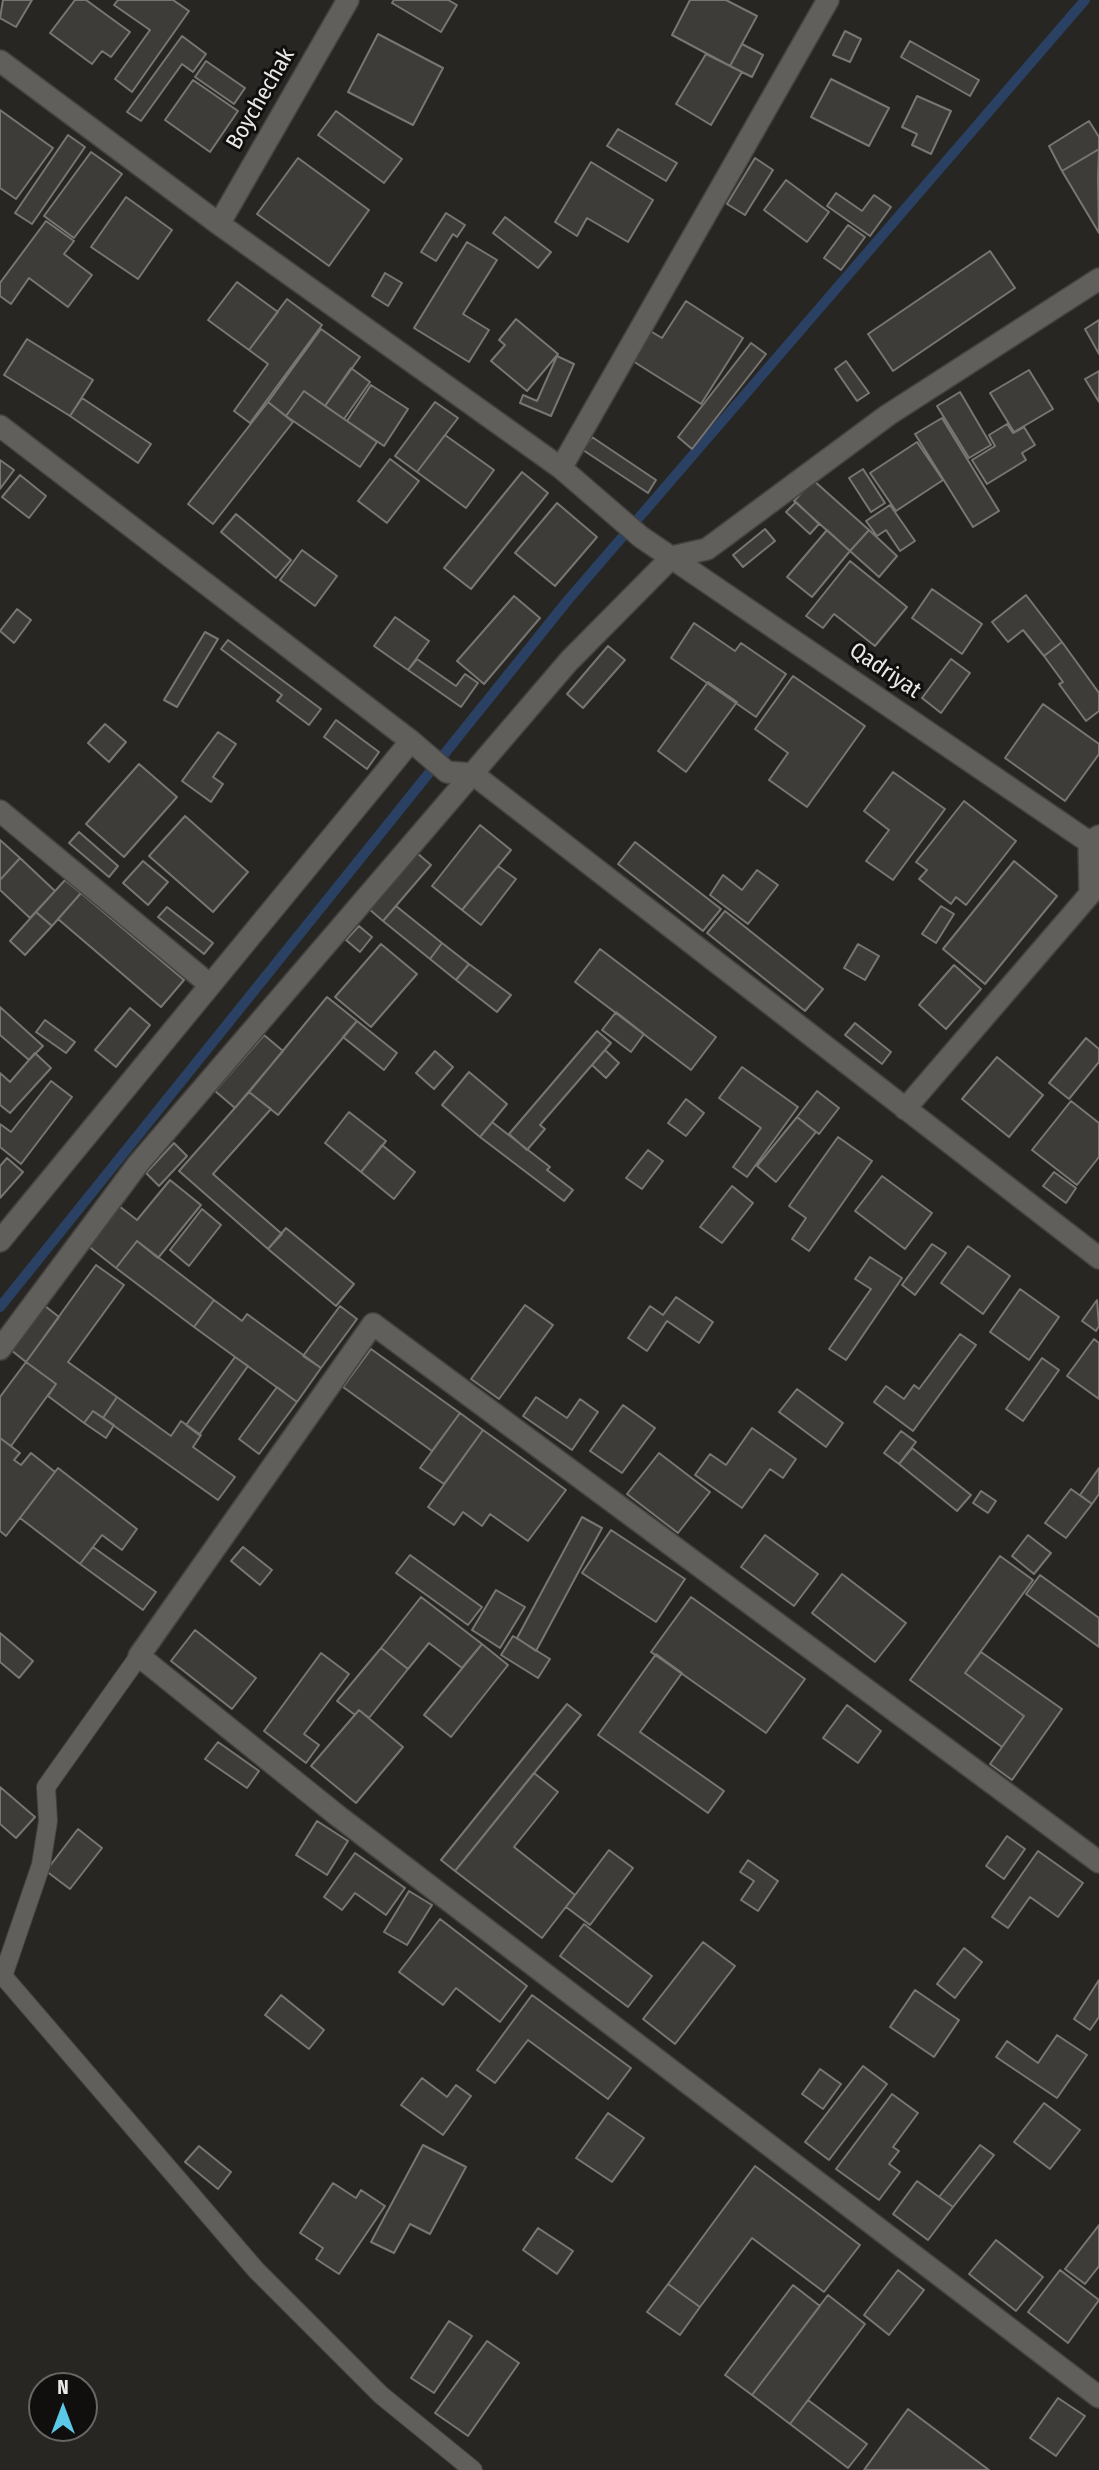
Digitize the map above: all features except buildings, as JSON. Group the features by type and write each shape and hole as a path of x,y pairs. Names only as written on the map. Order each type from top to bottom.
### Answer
{"street":[{"name":"Boychechak","path":"219,225 348,0"},
{"path":"561,468 828,0"},
{"name":"Qadriyat","path":"0,61 219,225 561,468 641,537 1094,839"},
{"path":"0,1349 138,1164 569,661 672,557 707,549 888,415 1099,279"},
{"path":"0,426 411,741 447,772 473,774 1099,1258"},
{"path":"2,1236 411,741"},
{"path":"0,811 209,984"},
{"path":"905,1109 1090,894 1094,839"},
{"path":"1099,1862 373,1324 139,1656 349,1824 1099,2397"}],"lane":[{"path":"139,1656 46,1787 48,1821 41,1865 3,1976 256,2270 381,2395 473,2470"}],"waterway":[{"path":"0,1307 568,600 1085,0"}]}
